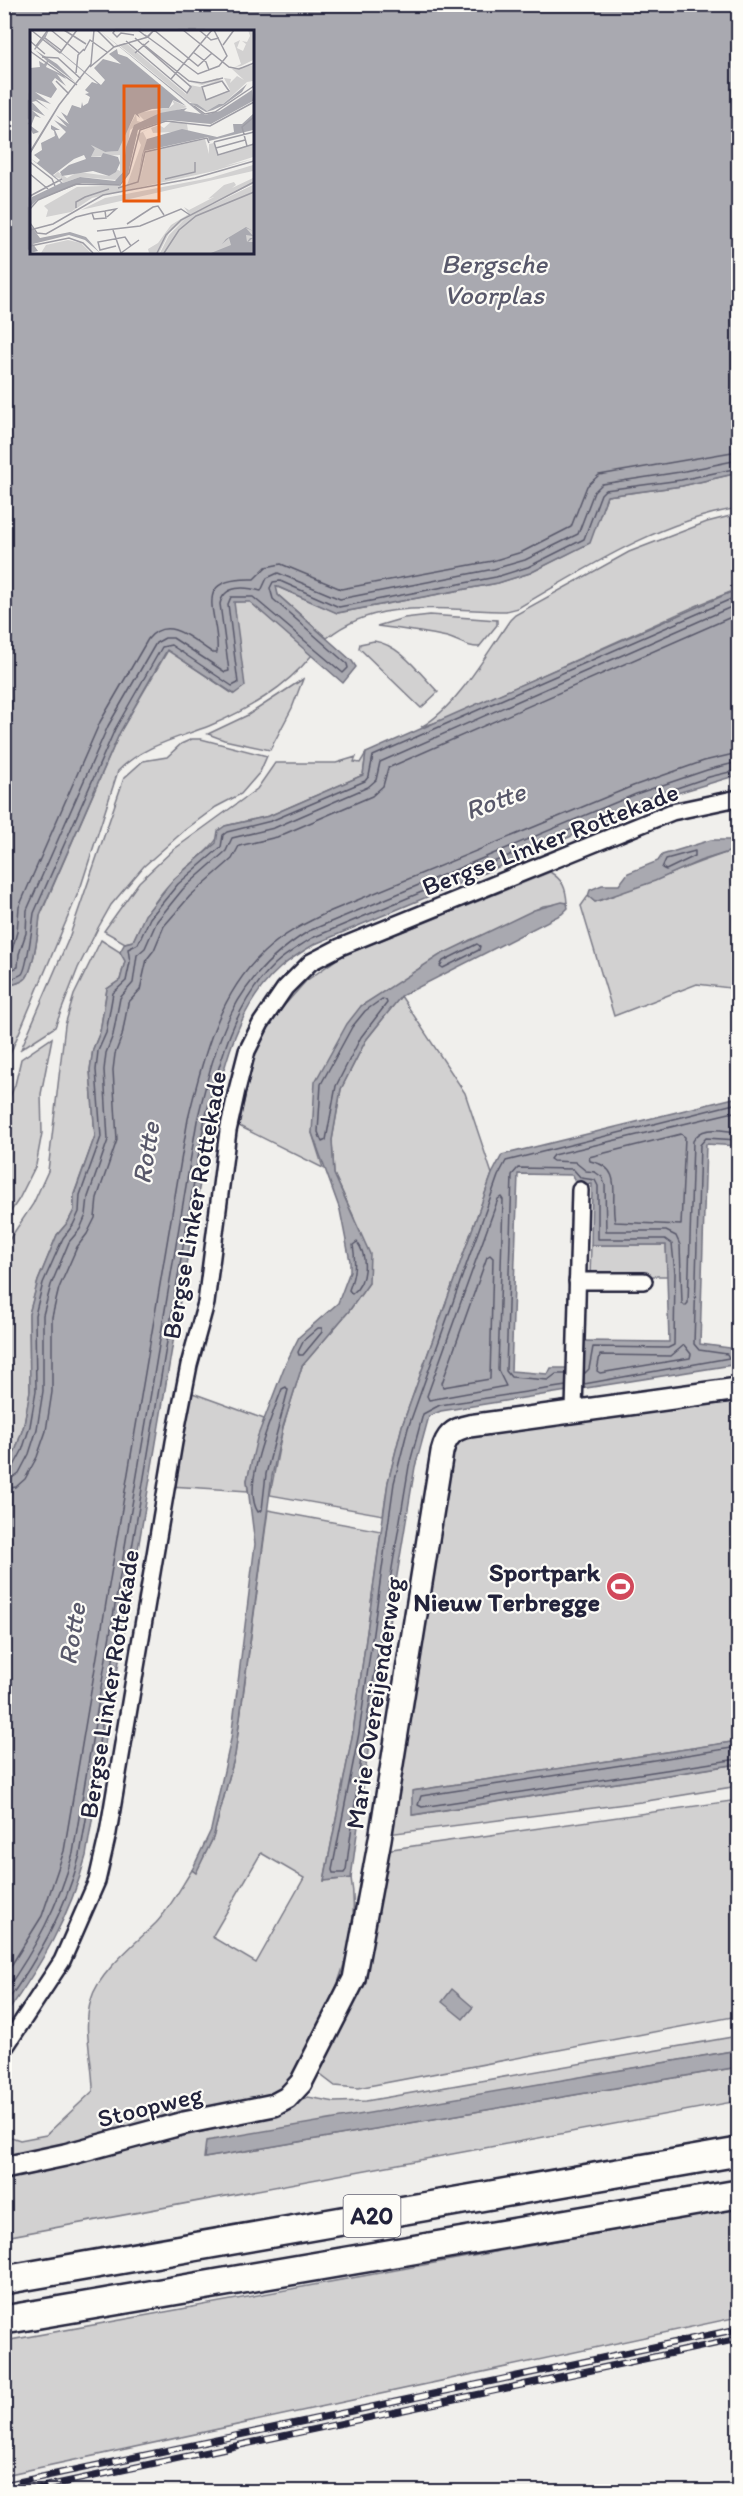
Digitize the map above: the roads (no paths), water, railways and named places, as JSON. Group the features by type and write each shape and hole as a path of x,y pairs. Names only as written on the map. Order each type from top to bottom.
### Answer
{"highway":[{"name":"A20","path":"4,2280 738,2152"},
{"name":"A20","path":"4,2320 738,2194"}],"street":[{"name":"Bergse Linker Rottekade","path":"4,2049 62,1961 97,1881 108,1833 174,1442 189,1365 206,1303 228,1131 247,1051 261,1023 285,988 311,962 340,947 672,812 738,798"},
{"path":"574,1403 579,1190"},
{"path":"577,1281 644,1281"},
{"name":"Marie Overeijenderweg","path":"301,2083 354,1979 375,1871 445,1441 457,1428 574,1403 738,1389"},
{"name":"Stoopweg","path":"4,2168 65,2155 184,2123 274,2105 287,2098 301,2083"}],"water":[{"name":"Bergsche Voorplas","path":"5,4 738,5 738,473 682,486 607,496 590,543 530,573 498,583 337,613 276,586 278,595 352,661 356,667 343,683 250,602 234,602 245,686 234,694 167,650 120,732 40,915 28,975 21,982 8,986 5,993"},
{"name":"Rotte","path":"738,589 738,775 674,794 641,807 315,944 288,961 265,983 242,1019 220,1082 210,1124 86,1856 71,1900 53,1940 5,2016 6,1469 24,1425 30,1391 29,1314 38,1281 57,1235 74,1210 74,1195 95,1136 90,1070 93,1049 100,1032 107,989 120,980 125,961 120,952 125,943 133,941 145,915 173,880 216,843 218,831 225,826 269,816 363,775 366,753"},
{"path":"711,840 738,840 738,849 700,861 655,881 595,902 588,896 590,890 602,885 619,885 628,873 658,861 662,855"},
{"path":"562,902 567,903 568,908 562,914 401,996 366,1040 341,1089 332,1140 334,1174 370,1254 369,1283 349,1311 302,1366 283,1427 272,1476 235,1755 213,1838 196,1873 192,1870 211,1830 231,1739 255,1544 247,1480 257,1438 285,1365 299,1337 338,1303 350,1271 340,1210 312,1133 315,1082 347,1024 361,1006 440,955 534,910"},
{"path":"738,1097 738,1146 706,1144 700,1344 737,1349 738,1341 738,1364 441,1411 429,1416 415,1467 369,1744 351,1878 324,1881 353,1732 388,1482 402,1426 492,1174 502,1155","holes":["518,1174 572,1175 576,1185 592,1184 591,1245 666,1245 669,1342 585,1341 583,1368 551,1368 548,1374 511,1371"]},
{"path":"738,1741 738,1764 412,1815 412,1791"},
{"path":"452,1989 473,2007 463,2019 442,2002"},
{"path":"738,2050 738,2067 204,2158 206,2141"}],"railway":[{"path":"4,2485 738,2329"},
{"path":"19,2492 738,2339"}],"place":[{"name":"Sportpark Nieuw Terbregge","path":"621,1587"}]}
